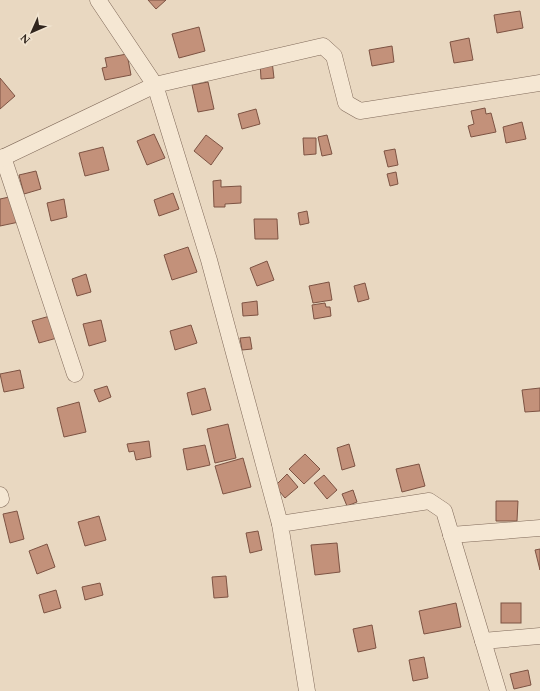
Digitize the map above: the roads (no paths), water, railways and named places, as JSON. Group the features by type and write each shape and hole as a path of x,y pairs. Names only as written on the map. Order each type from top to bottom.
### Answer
{"street":[{"path":"98,0 154,85 209,260 280,524 307,691"},
{"path":"75,374 2,158 154,85 323,46 334,56 346,103 360,111 540,83"},
{"path":"280,524 429,501 444,511 498,691"},
{"path":"451,535 540,528"},
{"path":"482,641 540,636"}]}
